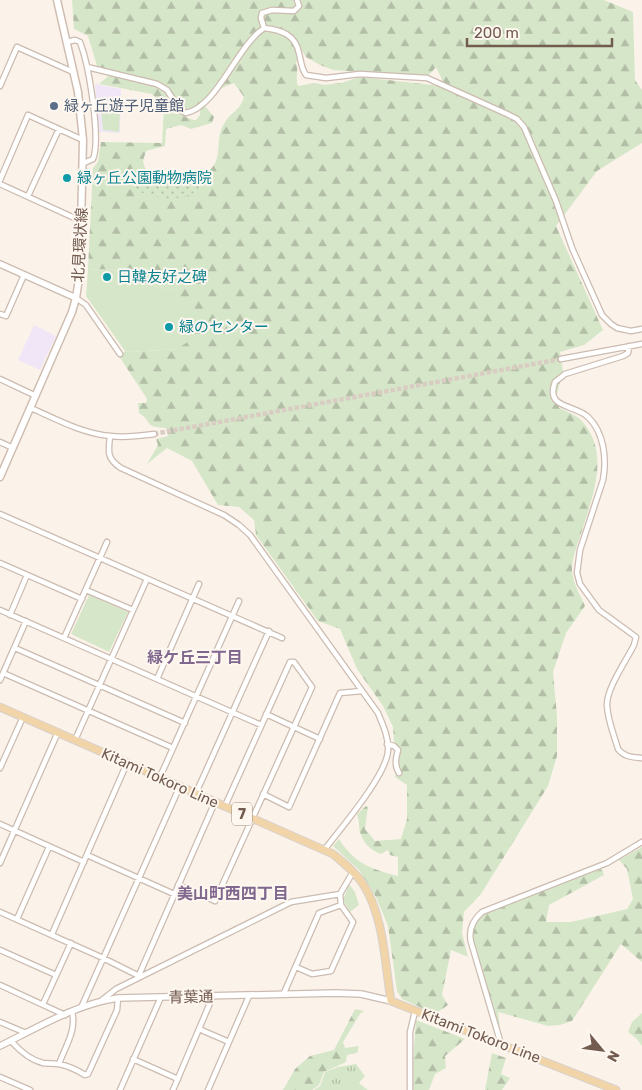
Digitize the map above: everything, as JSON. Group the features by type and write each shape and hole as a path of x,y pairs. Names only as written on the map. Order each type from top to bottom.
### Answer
{"main road":[{"name":"北見環状線","path":"0,477 72,312 80,272 84,164 83,140 78,92 57,0"},
{"name":"Kitami Tokoro Line","path":"0,707 325,849 342,861 369,894 377,915 391,1001 616,1090"}],"street":[{"path":"264,28 261,18 262,13 272,10 294,11 298,6 297,0"},
{"path":"87,67 157,84 167,90 180,110 186,114 196,109 213,94 251,39 264,28 286,32 292,38 296,44 301,65 306,75 326,78 360,74 427,78 517,119 524,127 540,162 572,248 602,315 618,328 631,331 642,329"},
{"path":"67,42 75,40 80,42 87,67 92,102 96,148 93,159 84,164"},
{"path":"0,86 17,47 73,72"},
{"path":"81,221 0,182 28,115 83,140"},
{"path":"28,196 58,129"},
{"path":"0,160 7,164"},
{"path":"0,264 76,298 86,305 120,354"},
{"path":"0,314 6,316 24,275"},
{"path":"562,359 642,344"},
{"path":"629,346 628,353 623,356 565,374 555,382 553,394 556,401 566,407 581,411 589,418 600,436 605,463 604,475 580,550 577,573 580,584 599,610 636,637 634,645 609,694 607,706 618,749 622,754 642,758"},
{"path":"0,379 36,396"},
{"path":"30,408 76,428 110,436 128,437 154,434"},
{"path":"110,436 110,457 114,463 224,515 250,535 378,713 386,731 388,751 384,765 376,781 325,849"},
{"path":"0,442 12,448"},
{"path":"0,514 282,638"},
{"path":"64,638 107,542"},
{"path":"0,563 82,599"},
{"path":"10,615 27,575"},
{"path":"75,740 147,579"},
{"path":"157,679 198,584"},
{"path":"86,590 132,610"},
{"path":"160,777 239,601"},
{"path":"0,610 261,725"},
{"path":"0,680 26,621"},
{"path":"196,793 269,631"},
{"path":"14,648 184,723"},
{"path":"178,885 215,901 312,686 294,662 290,662 225,806"},
{"path":"4,673 173,748"},
{"path":"263,794 289,807 340,694 362,692"},
{"path":"266,714 320,739"},
{"path":"0,768 23,717"},
{"path":"0,863 58,732"},
{"path":"387,744 394,746 398,750 396,768 399,773"},
{"path":"52,934 128,763"},
{"path":"81,1008 180,786"},
{"path":"140,976 215,802"},
{"path":"0,824 84,862"},
{"path":"501,1044 470,937 473,921 482,912 607,863 642,842"},
{"path":"17,919 49,847"},
{"path":"87,855 174,894"},
{"path":"296,967 312,974 332,971 353,922 341,904 340,894 352,872"},
{"path":"102,1001 116,989 140,976 291,902 340,894"},
{"path":"284,994 319,912 341,904"},
{"path":"0,912 52,934 140,976"},
{"path":"43,1004 71,943"},
{"path":"0,950 56,975"},
{"path":"0,985 65,1015"},
{"name":"青葉通","path":"0,1046 81,1008 118,998 249,996 336,992 361,994 391,1001"},
{"path":"173,1090 213,996"},
{"path":"208,1090 249,996"},
{"path":"120,1090 161,997"},
{"path":"11,1041 29,1057 43,1062 70,1067 85,1075 88,1074 117,1010 118,998"},
{"path":"410,1090 410,1032 415,1011"},
{"path":"58,1064 73,1029 72,1012"},
{"path":"0,1022 26,1033"},
{"path":"199,1029 229,1042"},
{"path":"133,1059 178,1079"},
{"path":"0,1077 30,1090"}],"shaded area":[{"path":"95,84 121,89 120,133 99,132"},
{"path":"34,325 56,336 40,370 18,360"}],"green space":[{"path":"72,0 604,0 633,12 635,80 642,90 642,143 597,171 556,226 603,330 584,345 560,352 563,371 557,394 559,408 582,421 591,434 596,448 597,463 593,493 572,566 574,580 585,606 566,633 553,672 557,716 557,756 548,786 481,894 464,912 462,933 468,957 451,950 442,995 448,1005 435,1014 402,999 397,991 388,926 376,897 359,870 333,846 339,839 351,854 364,864 398,876 398,857 390,855 388,850 381,854 378,853 366,844 360,832 357,814 366,806 368,807 365,829 375,841 401,839 407,819 407,785 395,777 401,750 394,742 393,727 383,706 357,669 340,629 318,621 256,535 254,520 239,507 218,505 192,461 167,448 147,464 158,445 156,439 168,436 166,428 154,427 139,413 138,403 146,403 147,399 119,356 125,351 177,349 174,290 143,284 113,270 88,269 93,168 98,162 101,142 162,143 164,107 152,94 99,84 112,73 97,66 88,36 74,29","holes":["301,49 306,57 333,70 429,75 436,67 444,88 433,85 360,77 341,83 324,85 315,83 298,86 296,63","234,83 244,97 238,109 228,118 221,129 215,164 203,176 200,186 168,198 143,193 132,181 163,178 145,168 143,161 146,151 165,146 166,129 181,125 191,129 212,123 214,117 205,106 212,92","176,99 186,109 200,109 200,115 196,120 185,117 179,112 173,102"]},
{"path":"101,111 120,113 119,132 103,130"},
{"path":"193,172 203,176 199,188 193,193 178,198 150,196 129,184 132,181 172,178"},
{"path":"88,269 113,270 143,284 174,290 192,308 189,341 177,349 125,351 86,296"},
{"path":"89,595 128,612 109,652 71,634"},
{"path":"642,847 642,962 621,944 572,1021 548,1026 498,1012 500,1029 497,1025 471,935 474,922 482,914 536,892 602,869 604,875 549,905 546,922 571,922 627,909 633,899 627,869 619,860"},
{"path":"349,884 355,892 359,905 350,912 343,900"},
{"path":"355,1009 364,1011 360,1014 343,1042 345,1048 359,1046 357,1053 347,1055 346,1062 324,1072 319,1085 312,1090 283,1090 295,1069 310,1056 334,1050"},
{"path":"642,1013 642,1046 628,1032 632,1022"},
{"path":"416,1020 465,1039 445,1056 446,1068 435,1074 429,1090 411,1090"},
{"path":"492,1053 506,1058 501,1074 510,1078 502,1090 485,1090"},
{"path":"356,1064 365,1076 359,1083 368,1090 314,1090 320,1086 325,1072 338,1067"}],"tunnel":[{"path":"154,434 561,359"}],"place":[{"name":"緑ヶ丘遊子児童館","path":"54,106"},
{"name":"緑ヶ丘公園動物病院","path":"67,178"},
{"name":"日韓友好之碑","path":"107,277"},
{"name":"緑のセンター","path":"169,327"}],"district":[{"name":"緑ケ丘三丁目","path":"195,657"},
{"name":"美山町西四丁目","path":"233,893"}]}
